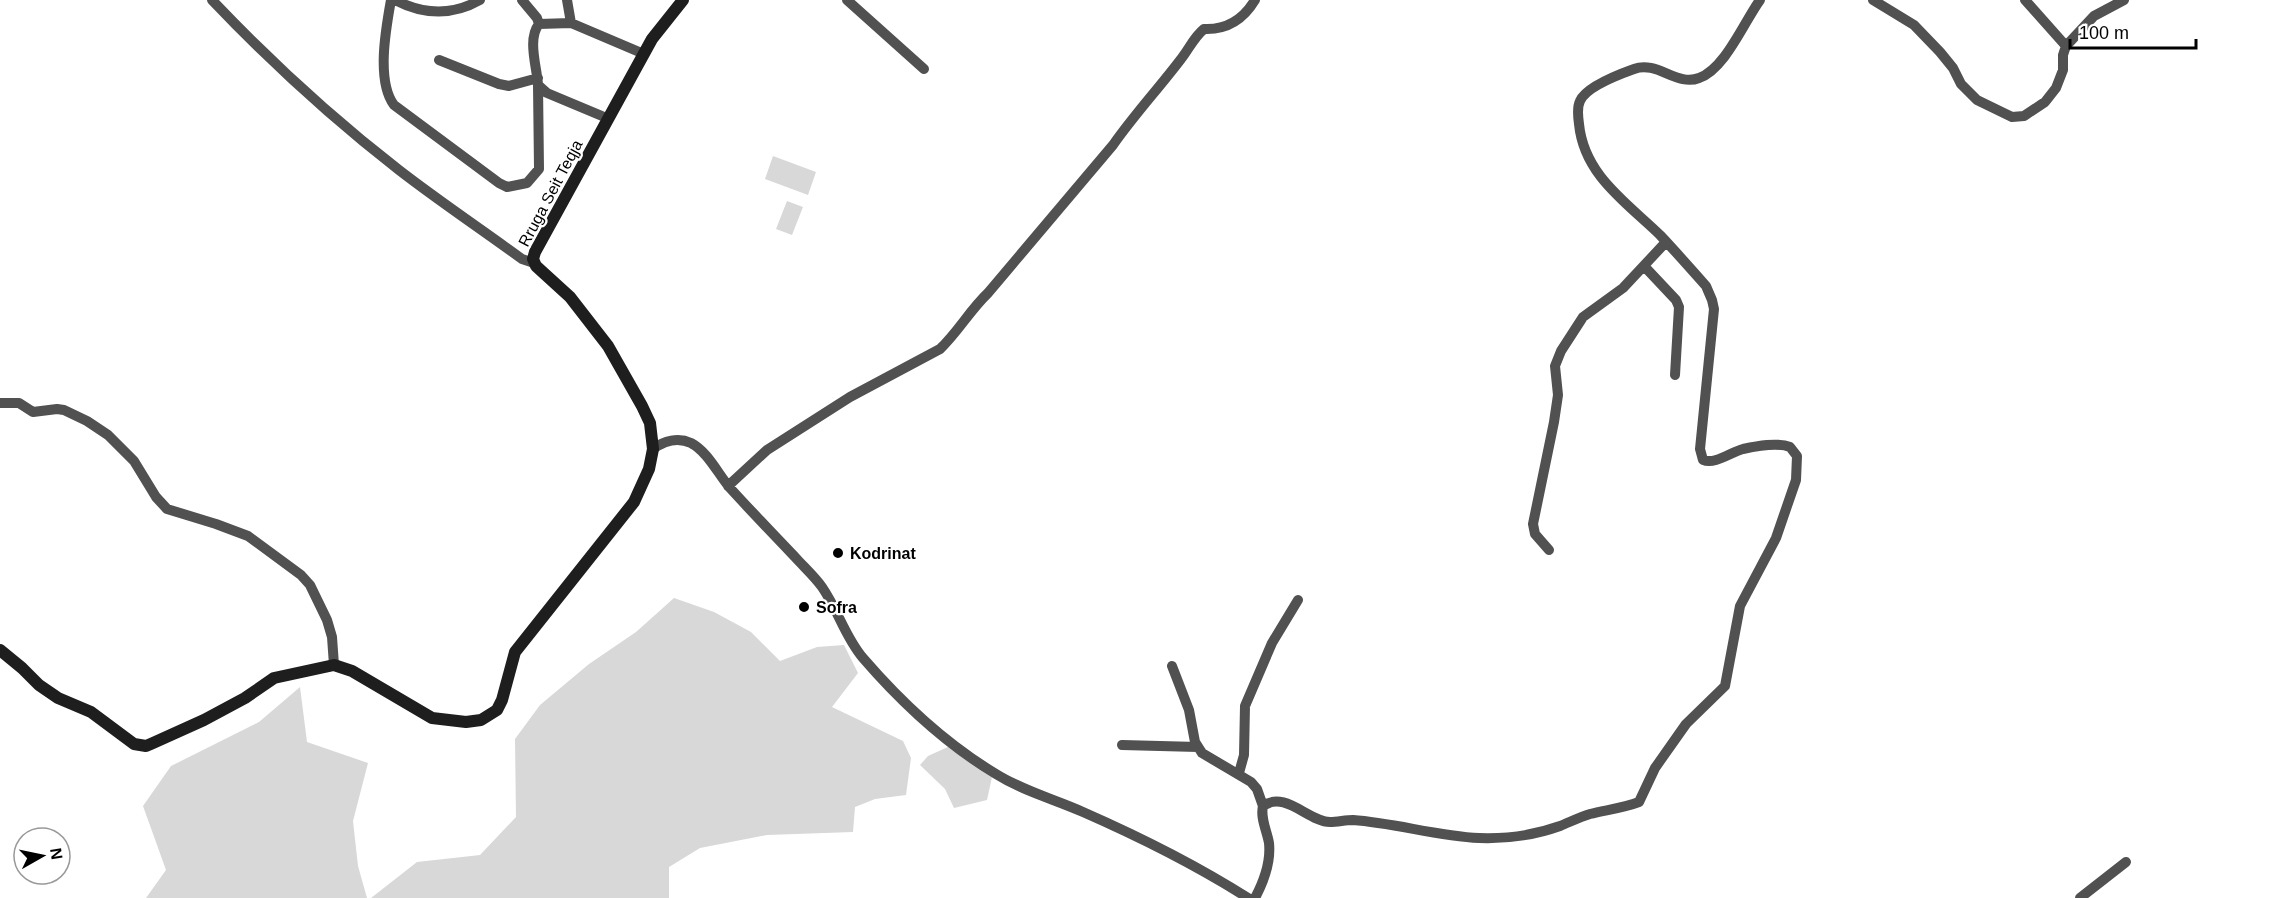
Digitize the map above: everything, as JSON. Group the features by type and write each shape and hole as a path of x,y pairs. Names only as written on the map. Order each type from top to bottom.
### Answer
{"main road":[{"name":"Rruga Seit Teqja","path":"653,449 650,423 633,387 608,346 570,297 534,263 535,252 644,54 659,28 683,0"},
{"path":"0,650 48,692 91,711 134,744 140,746 153,743 204,720 245,698 274,678 334,665 351,671 432,718 466,722 481,720 490,716 502,700 515,652 633,502 649,469 653,449"}],"street":[{"path":"212,0 332,116 399,170 522,259 534,263"},
{"path":"480,0 462,9 444,13 393,0 383,47 388,98 394,105 507,187 527,183 539,169 538,82 533,42 535,29 539,24 571,23 644,54"},
{"path":"522,0 537,18 539,24"},
{"path":"567,0 571,23"},
{"path":"847,0 924,69"},
{"path":"728,486 767,450 850,397 940,349 952,337 972,308 988,293 1113,145 1131,119 1189,49 1197,34 1204,29 1228,26 1241,18 1256,0"},
{"path":"1263,806 1268,802 1276,802 1301,809 1321,821 1350,820 1478,838 1518,836 1540,832 1561,826 1579,817 1639,802 1654,768 1686,724 1725,686 1740,606 1776,538 1796,480 1797,456 1790,447 1777,445 1743,449 1711,461 1703,460 1700,449 1714,309 1712,300 1706,286 1666,242 1627,207 1596,173 1586,153 1580,131 1580,102 1586,93 1597,86 1636,68 1646,66 1687,81 1699,79 1722,60 1760,0"},
{"path":"1873,0 1914,25 1940,52 1953,68 1961,84 1977,100 2012,117 2024,116 2034,111 2056,88 2063,70 2063,55 2066,46 2094,16 2124,0"},
{"path":"2025,0 2066,46"},
{"path":"439,60 499,84 509,86 538,82"},
{"path":"538,82 547,93 602,116"},
{"path":"1550,550 1535,534 1533,524 1558,395 1555,366 1577,323 1623,288 1666,242"},
{"path":"1644,266 1676,300 1679,307 1674,375"},
{"path":"0,403 19,403 33,412 64,410 87,421 108,435 134,461 156,498 167,509 248,536 286,563 310,585 322,609 332,637 334,665"},
{"path":"653,449 672,440 689,442 704,454 728,486 820,585 833,603 849,639 863,657 945,738 998,775 1164,850 1248,898"},
{"path":"1239,773 1244,755 1245,706 1272,643 1298,600"},
{"path":"1172,666 1189,710 1195,742 1202,753 1239,773 1257,789 1263,806 1269,856 1262,885 1255,898"},
{"path":"1122,745 1198,747"},
{"path":"2080,898 2126,862"}],"shaded area":[{"path":"773,156 816,172 808,195 765,179"},
{"path":"787,201 803,207 792,235 776,229"},
{"path":"674,598 714,612 751,632 780,661 817,647 844,645 858,673 832,707 903,741 911,758 906,795 875,799 855,807 853,832 767,835 700,848 669,867 669,898 371,898 417,862 480,855 516,817 515,739 540,705 589,664 636,632"},
{"path":"300,687 307,742 368,763 353,821 358,866 367,898 146,898 166,870 143,806 171,766 259,722"},
{"path":"950,746 992,777 987,800 954,808 945,789 920,765 928,756"}],"place":[{"name":"Kodrinat","path":"838,553"},
{"name":"Sofra","path":"804,607"}]}
